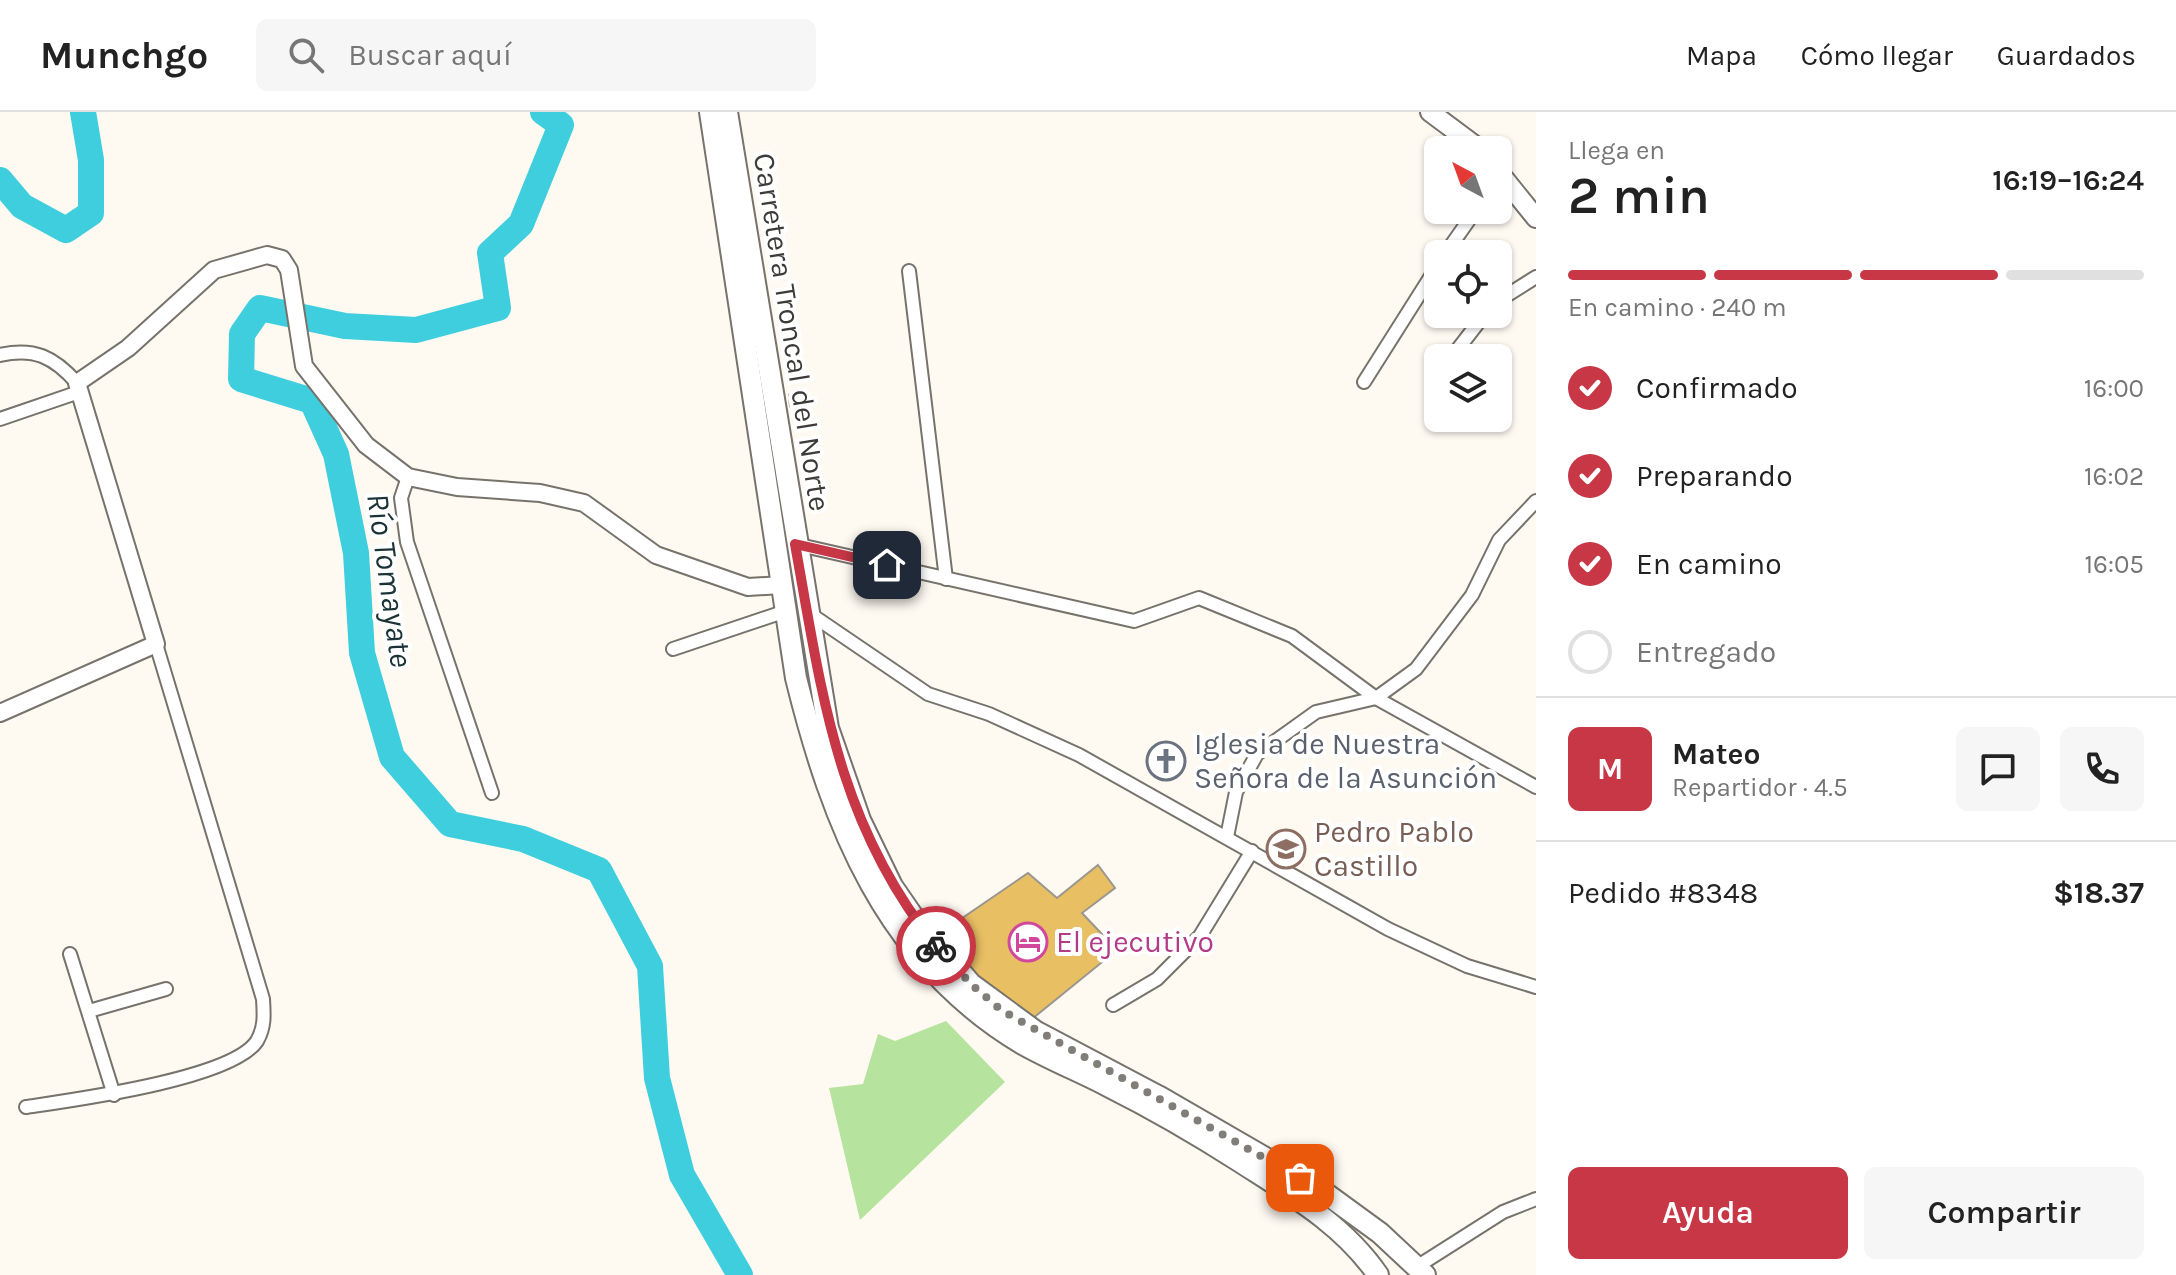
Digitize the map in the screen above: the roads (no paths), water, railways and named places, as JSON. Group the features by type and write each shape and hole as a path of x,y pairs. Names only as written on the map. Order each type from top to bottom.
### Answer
{"main road":[{"name":"Carretera Troncal del Norte","path":"710,112 782,585 796,611 828,728 860,820 892,886 955,968 1001,1010 1321,1190 1380,1233 1421,1271"},
{"name":"Carretera Troncal del Norte","path":"727,112 795,544 796,678 817,764 832,806 869,883 928,967 968,1005 1019,1042 1127,1096 1224,1152 1311,1209 1356,1245 1378,1275"},
{"path":"1430,112 1462,136"},
{"path":"1512,193 1536,218"}],"street":[{"path":"0,419 78,388 128,348 214,270 245,259 276,255 286,264 291,278 304,366 329,402 366,445 408,477 457,487 540,493 584,503 656,555 748,587 782,585"},
{"path":"909,271 946,579"},
{"path":"1512,292 1536,277"},
{"path":"1364,382 1424,287"},
{"path":"1462,344 1474,328"},
{"path":"0,355 23,350 43,354 78,388 263,999 265,1022 256,1043 235,1061 114,1095 26,1107"},
{"path":"408,477 401,508 407,542 492,793"},
{"path":"1227,837 1236,792 1257,754 1316,712 1376,698 1416,669 1450,629 1472,595 1499,540 1536,501"},
{"path":"795,544 1134,621 1199,598 1292,636 1376,698 1536,787"},
{"path":"673,649 796,611 928,694 989,714 1079,755 1388,929 1467,966 1536,987"},
{"path":"0,713 156,644"},
{"path":"1113,1005 1157,979 1200,936 1252,851"},
{"path":"70,954 114,1095"},
{"path":"89,1011 166,989"},
{"path":"1421,1271 1503,1212 1536,1199"}],"waterway":[{"name":"Río Tomayate","path":"0,180 22,206 66,230 91,213 91,160 83,112"},
{"name":"Río Tomayate","path":"543,112 561,125 521,224 490,253 498,308 416,330 345,326 260,308 242,334 241,379 312,401 336,454 356,553 362,653 392,757 450,824 523,839 599,870 650,966 657,1078 682,1175 740,1275"}],"place":[{"name":"Iglesia de Nuestra Señora de la Asunción","path":"1166,761"},
{"name":"Pedro Pablo Castillo","path":"1286,849"},
{"name":"El ejecutivo","path":"1028,942"}]}
